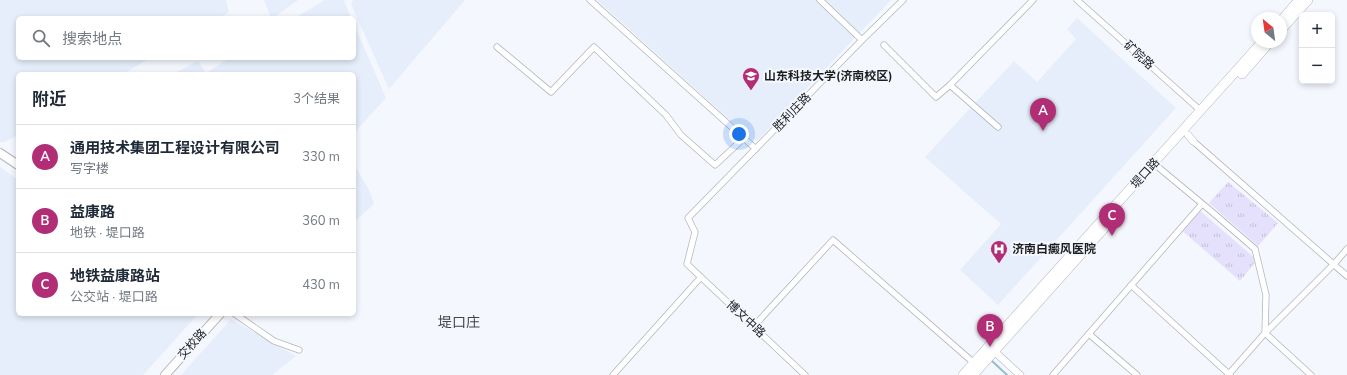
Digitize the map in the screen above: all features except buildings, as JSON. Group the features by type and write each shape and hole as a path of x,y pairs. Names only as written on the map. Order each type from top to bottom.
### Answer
{"main road":[{"path":"1287,13 1299,0"},
{"path":"1287,23 1308,0"},
{"name":"堤口路","path":"963,375 1257,48"},
{"name":"堤口路","path":"973,375 1158,167 1190,138 1265,48"},
{"path":"0,153 16,164"},
{"name":"交校路","path":"165,375 218,316"}],"street":[{"path":"590,0 756,149"},
{"path":"820,0 862,40"},
{"name":"胜利庄路","path":"687,264 696,232 688,218 903,0"},
{"path":"884,45 936,97 950,85 1034,0"},
{"name":"矿院路","path":"1077,0 1201,111"},
{"path":"497,47 551,92 594,47 666,115 681,135 715,165 744,138"},
{"path":"950,85 998,127"},
{"path":"1190,138 1347,276"},
{"path":"1158,167 1255,249 1266,295 1265,333 1311,375"},
{"path":"1053,375 1202,204"},
{"path":"754,326 833,240 974,363"},
{"path":"1131,285 1229,375 1265,333 1335,264 1347,249"},
{"name":"博文中路","path":"687,264 805,375"},
{"path":"613,375 701,277"},
{"path":"238,316 274,341 298,350"},
{"path":"1089,334 1137,375"},
{"path":"994,351 1020,375"}],"shaded area":[{"path":"0,0 226,0 229,12 222,16 16,16 16,60 147,60 126,72 16,72 16,136 5,142 0,142"},
{"path":"264,0 298,0 276,16 270,16"},
{"path":"325,0 344,0 350,16 298,16"},
{"path":"353,0 465,0 389,89 351,4"},
{"name":"山东科技大学(济南校区)","path":"597,0 891,0 758,140 751,139"},
{"path":"1077,18 1176,108 998,305 960,270 1001,224 925,157 1014,61 1037,82 1076,39 1067,29"},
{"path":"356,29 386,98 356,131 356,72 208,72 227,60 356,60"},
{"path":"198,61 205,72 177,72"},
{"path":"0,167 16,179 16,316 196,316 143,375 0,375"},
{"path":"356,167 369,190 374,204 356,220"},
{"path":"231,319 296,356 272,375 181,375"}],"green space":[{"path":"1228,182 1278,223 1258,246 1209,203"},
{"path":"1198,209 1257,260 1240,281 1180,229"}],"waterway":[{"path":"991,360 1007,375"}],"place":[{"name":"山东科技大学(济南校区)","path":"751,91"},
{"name":"通用技术集团工程设计有限公司","path":"1043,131"},
{"name":"地铁益康路站","path":"1112,236"},
{"name":"济南白癜风医院","path":"999,264"},
{"name":"益康路","path":"990,347"}],"district":[{"name":"堤口庄","path":"459,322"}]}
